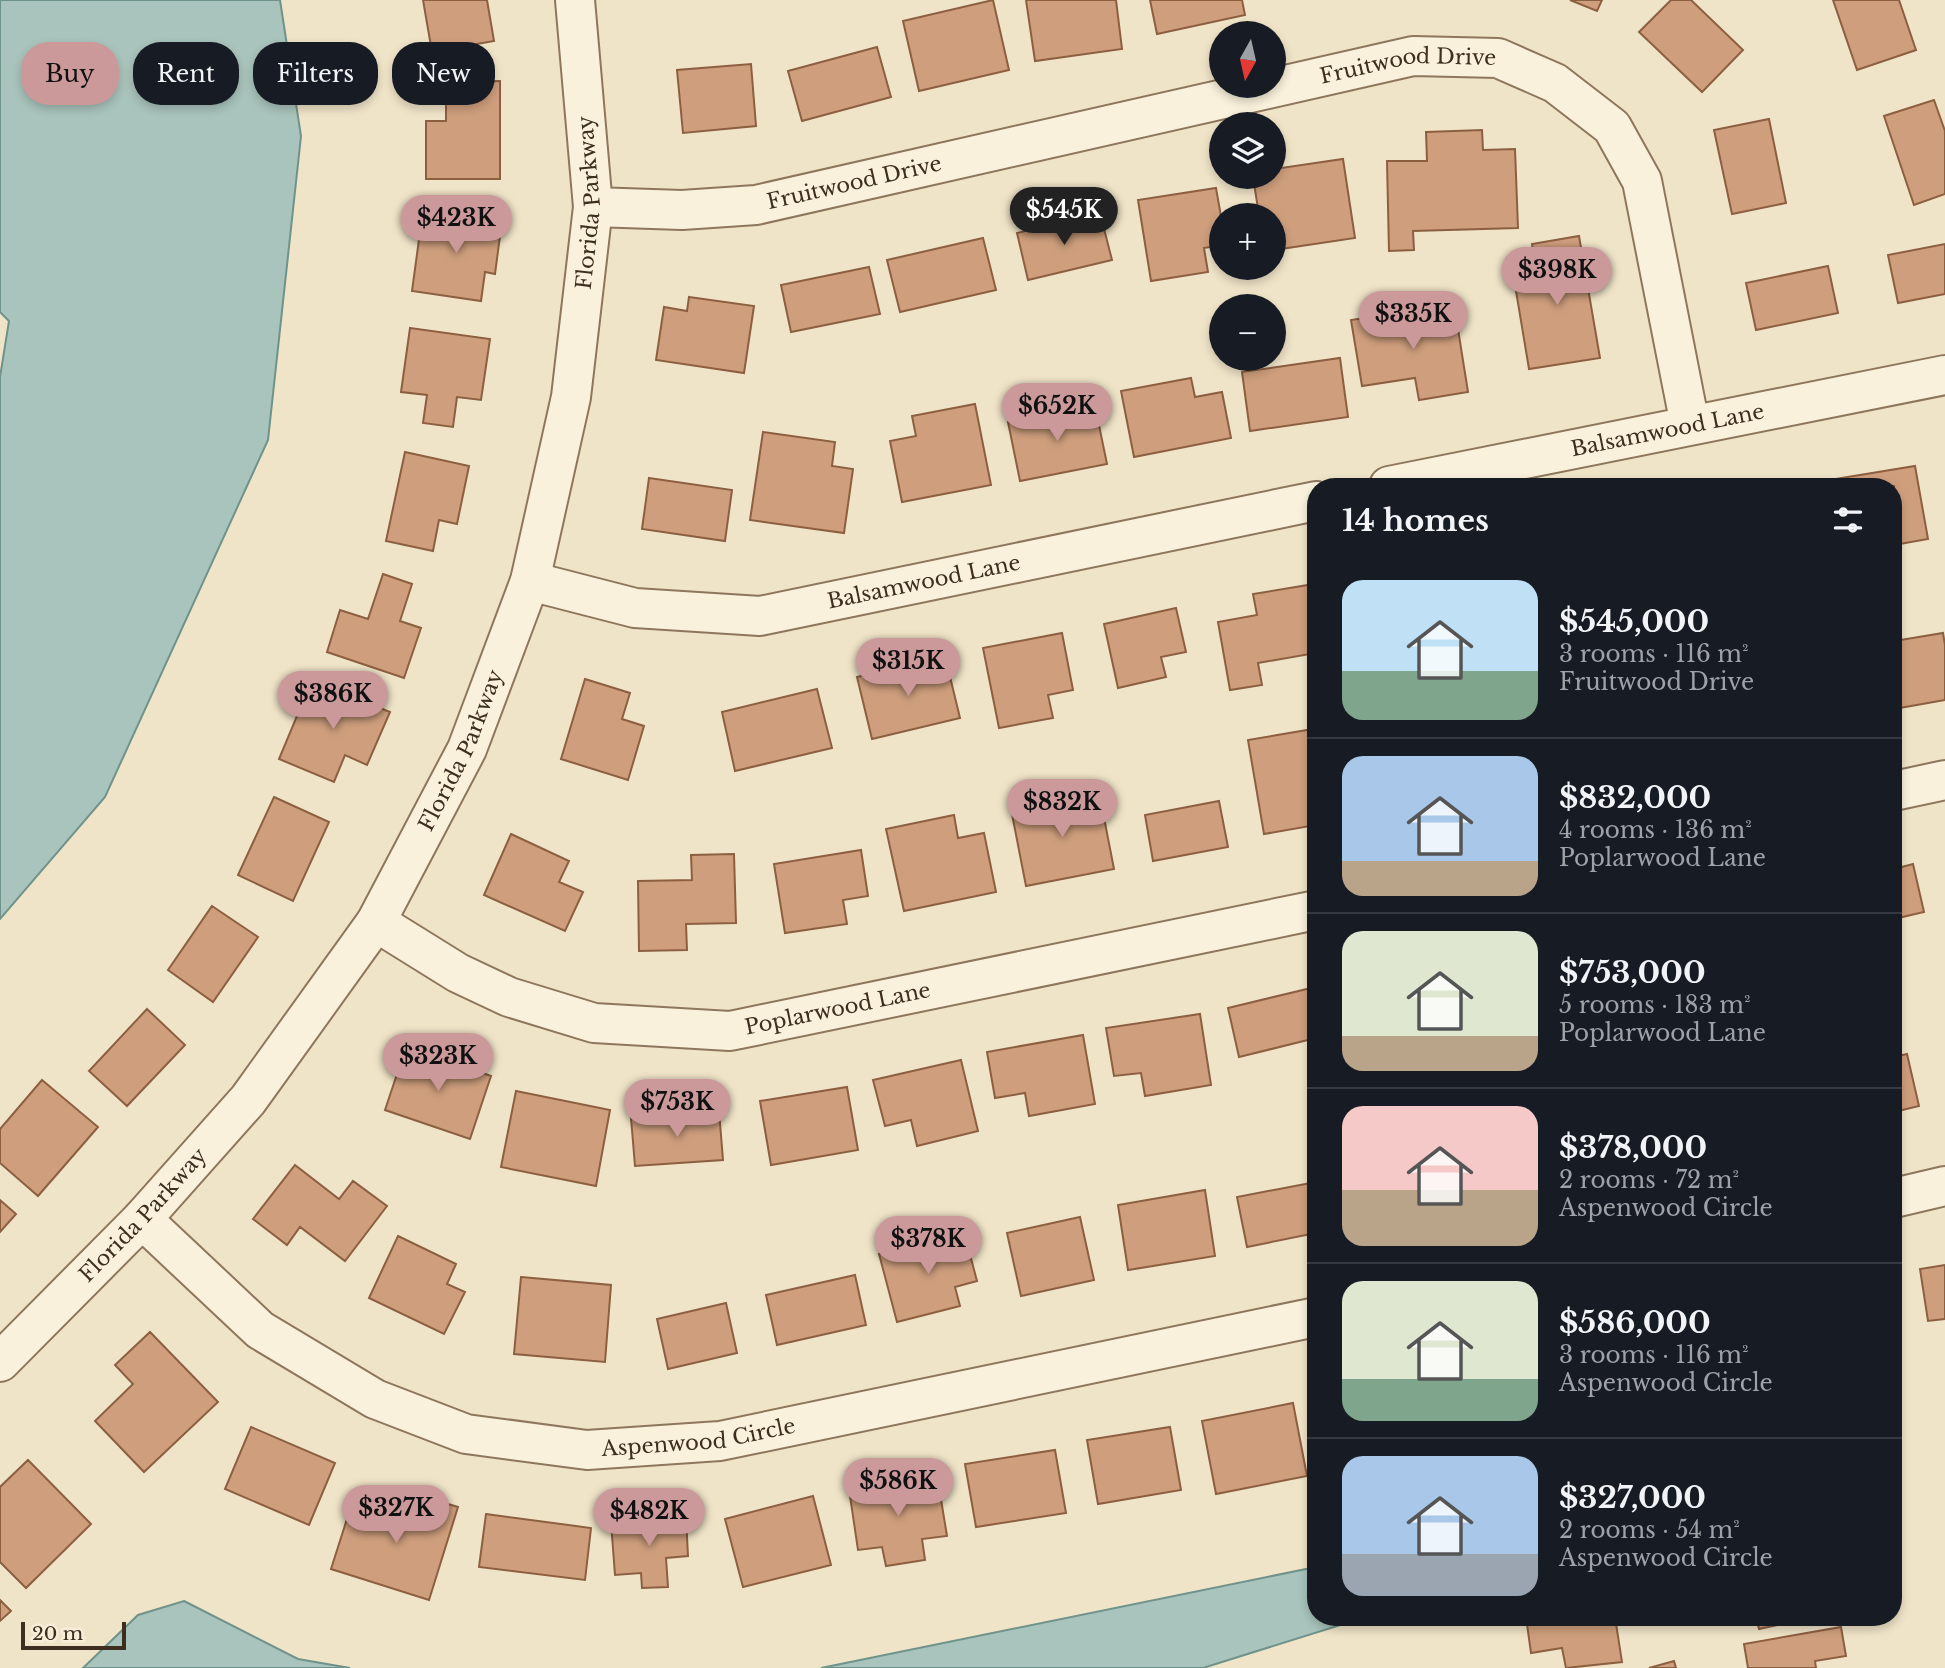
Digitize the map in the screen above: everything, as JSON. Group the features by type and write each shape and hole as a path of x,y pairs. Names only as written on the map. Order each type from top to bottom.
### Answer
{"street":[{"name":"Florida Parkway","path":"0,1362 142,1220 248,1100 376,922 467,749 530,581 571,397 593,207 575,0"},
{"name":"Fruitwood Drive","path":"593,207 682,210 756,205 1413,56 1498,58 1555,83 1612,127 1642,181 1690,425"},
{"name":"Balsamwood Lane","path":"1428,478 1945,375"},
{"name":"Balsamwood Lane","path":"530,581 635,608 760,616 1307,504"},
{"path":"1902,789 1945,780"},
{"name":"Poplarwood Lane","path":"376,922 458,972 509,997 593,1023 730,1031 1307,912"},
{"path":"1902,1196 1945,1186"},
{"name":"Aspenwood Circle","path":"142,1220 260,1330 374,1398 466,1434 587,1450 720,1441 1307,1319"}],"water":[{"path":"0,0 280,0 286,42 253,42 253,105 296,105 301,136 268,440 105,797 0,919 0,377 9,321 0,312"},
{"path":"1307,1569 1307,1626 1337,1626 1203,1668 821,1668"},
{"path":"184,1601 298,1659 350,1668 83,1668 138,1615"}],"building":[{"path":"423,0 487,0 494,41 430,42"},
{"path":"993,0 1009,70 919,91 903,21"},
{"path":"1026,0 1116,0 1122,49 1035,61"},
{"path":"1150,0 1242,0 1245,15 1157,34"},
{"path":"1570,0 1602,0 1597,11"},
{"path":"1671,0 1691,0 1743,50 1702,92 1639,32"},
{"path":"1833,0 1899,0 1916,50 1857,70"},
{"path":"877,47 891,97 802,121 788,71"},
{"path":"751,64 756,126 683,133 677,70"},
{"path":"495,81 500,81 500,179 426,179 426,121 446,121 446,105 495,105"},
{"path":"1934,100 1945,131 1945,194 1914,205 1884,116"},
{"path":"1769,119 1786,203 1732,214 1714,130"},
{"path":"1482,130 1483,150 1515,149 1518,228 1413,231 1414,250 1389,251 1387,161 1427,161 1426,132"},
{"path":"1343,159 1355,238 1286,248 1286,203 1257,203 1255,189 1286,189 1286,167"},
{"path":"1216,189 1219,203 1209,203 1209,247 1204,248 1208,272 1151,281 1138,200"},
{"path":"423,210 502,221 495,274 485,272 481,301 412,291"},
{"path":"1100,213 1112,260 1028,280 1017,233"},
{"path":"1579,236 1600,358 1529,369 1514,279 1537,276 1532,244"},
{"path":"983,238 996,290 900,312 887,260"},
{"path":"1945,244 1945,294 1898,303 1888,255"},
{"path":"1828,266 1838,313 1756,330 1746,283"},
{"path":"869,267 880,314 791,332 781,285"},
{"path":"689,297 754,306 744,373 656,360 664,307 687,311"},
{"path":"1454,304 1468,392 1419,400 1415,378 1362,386 1351,320"},
{"path":"410,328 490,339 481,400 457,397 453,427 423,423 427,395 401,392"},
{"path":"1340,358 1348,417 1250,431 1242,372 1286,371 1286,366"},
{"path":"1191,378 1195,397 1222,392 1231,438 1134,457 1121,391"},
{"path":"975,404 991,485 902,502 890,441 916,436 912,416"},
{"path":"1095,406 1107,464 1020,481 1008,422"},
{"path":"763,432 835,442 832,466 853,469 844,533 750,520"},
{"path":"405,452 469,466 457,524 439,520 433,551 386,541"},
{"path":"1915,466 1928,539 1902,544 1902,478 1842,478"},
{"path":"649,478 732,490 725,541 642,529"},
{"path":"383,574 412,584 400,621 421,628 404,678 327,652 340,610 368,619"},
{"path":"1307,585 1307,655 1258,663 1262,685 1230,690 1218,622 1257,615 1253,594"},
{"path":"1176,608 1186,652 1161,657 1166,677 1118,688 1104,624"},
{"path":"1062,633 1073,690 1048,695 1053,718 999,728 983,648"},
{"path":"1943,633 1945,700 1902,708 1902,640"},
{"path":"945,656 960,718 872,739 857,677"},
{"path":"585,679 630,693 622,719 644,726 628,780 561,759"},
{"path":"312,680 390,712 367,765 345,755 334,782 279,759"},
{"path":"817,689 832,748 735,771 722,712"},
{"path":"1307,730 1307,827 1264,834 1248,740"},
{"path":"1099,792 1114,869 1026,886 1011,809"},
{"path":"274,797 329,822 293,901 238,875"},
{"path":"1219,801 1228,847 1153,861 1145,815"},
{"path":"954,815 958,838 984,833 996,892 904,911 886,829"},
{"path":"511,834 569,861 559,882 583,892 565,931 484,895"},
{"path":"861,850 868,896 843,900 847,924 785,933 774,864"},
{"path":"734,854 736,923 686,924 687,950 639,951 638,881 692,880 691,855"},
{"path":"1913,864 1924,912 1902,917 1902,867"},
{"path":"212,906 258,937 213,1002 168,970"},
{"path":"1307,989 1307,1040 1239,1057 1228,1008"},
{"path":"147,1009 185,1045 127,1106 89,1071"},
{"path":"1200,1014 1211,1085 1145,1096 1141,1073 1114,1076 1106,1028"},
{"path":"1083,1035 1095,1104 1029,1116 1025,1093 995,1098 987,1052"},
{"path":"406,1047 491,1076 470,1139 385,1110"},
{"path":"1907,1054 1919,1106 1902,1110 1902,1055"},
{"path":"961,1060 978,1131 917,1146 911,1120 885,1126 873,1080"},
{"path":"42,1080 98,1127 38,1196 0,1163 0,1129"},
{"path":"847,1087 858,1150 771,1165 760,1101"},
{"path":"516,1091 610,1110 596,1186 501,1167"},
{"path":"719,1111 723,1160 635,1166 631,1118"},
{"path":"295,1165 339,1199 353,1181 387,1206 345,1261 300,1227 287,1245 253,1219"},
{"path":"1307,1184 1307,1235 1247,1247 1237,1197"},
{"path":"1205,1190 1215,1256 1128,1270 1118,1205"},
{"path":"0,1200 16,1214 0,1232"},
{"path":"1080,1217 1094,1280 1021,1296 1007,1233"},
{"path":"964,1232 977,1281 955,1287 960,1306 897,1322 879,1254"},
{"path":"398,1236 456,1264 447,1284 465,1292 444,1334 369,1298"},
{"path":"1945,1265 1945,1319 1928,1321 1920,1269"},
{"path":"855,1275 866,1325 777,1345 766,1295"},
{"path":"521,1277 611,1285 605,1362 514,1354"},
{"path":"726,1303 737,1353 668,1369 657,1319"},
{"path":"150,1332 218,1402 144,1472 95,1421 133,1384 115,1365"},
{"path":"1293,1403 1307,1476 1216,1494 1202,1421"},
{"path":"251,1427 335,1463 309,1525 225,1489"},
{"path":"1170,1427 1181,1490 1098,1504 1087,1440"},
{"path":"1055,1450 1066,1513 976,1527 965,1464"},
{"path":"28,1460 91,1524 26,1588 0,1562 0,1487"},
{"path":"937,1475 947,1536 922,1539 925,1560 886,1566 882,1547 858,1550 849,1489"},
{"path":"411,1493 458,1507 429,1600 331,1569 353,1500 404,1516"},
{"path":"813,1496 831,1565 743,1587 725,1519"},
{"path":"486,1514 591,1528 585,1580 479,1567"},
{"path":"686,1517 688,1556 666,1558 668,1587 642,1588 641,1573 615,1575 611,1522"},
{"path":"0,1600 11,1611 0,1621"},
{"path":"1527,1626 1616,1626 1622,1662 1566,1668 1562,1648 1531,1653"},
{"path":"1841,1627 1846,1656 1815,1661 1816,1668 1748,1668 1744,1644"},
{"path":"1674,1661 1676,1668 1649,1668"}]}
